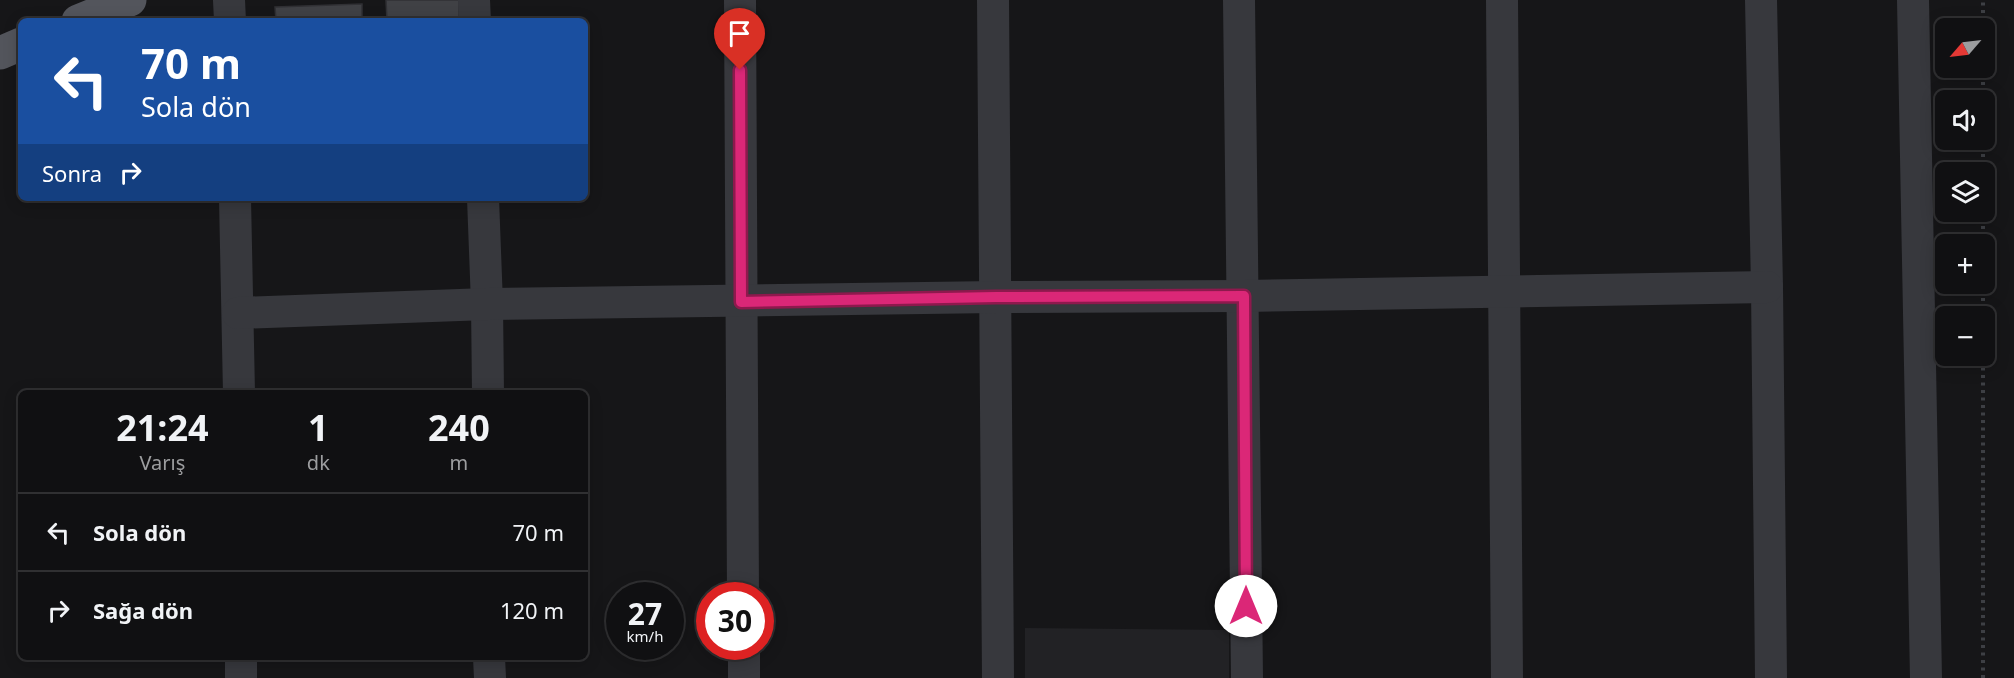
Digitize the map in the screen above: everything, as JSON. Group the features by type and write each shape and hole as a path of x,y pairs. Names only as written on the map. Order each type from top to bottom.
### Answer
{"main road":[{"path":"85,18 130,0"},
{"path":"0,53 18,46"}],"street":[{"path":"229,0 230,18"},
{"path":"474,0 475,18"},
{"path":"740,0 743,582"},
{"path":"993,0 998,678"},
{"path":"1239,0 1247,678"},
{"path":"1502,0 1507,678"},
{"path":"1761,0 1771,678"},
{"path":"1913,0 1926,678"},
{"path":"235,201 239,390"},
{"path":"483,201 488,390"},
{"path":"238,313 487,304 1244,296 1767,287"},
{"path":"241,660 241,678"},
{"path":"489,660 490,678"},
{"path":"744,660 744,678"}],"path":[{"path":"1983,0 1983,18"},
{"path":"1983,366 1983,678"}],"shaded area":[{"path":"1025,628 1229,630 1229,678 1025,678"}],"building":[{"path":"386,0 459,0 459,18 387,18"},
{"path":"362,4 362,18 276,18 275,7"}],"route":[{"path":"740,70 741,302 996,297 1244,296 1246,606"}]}
